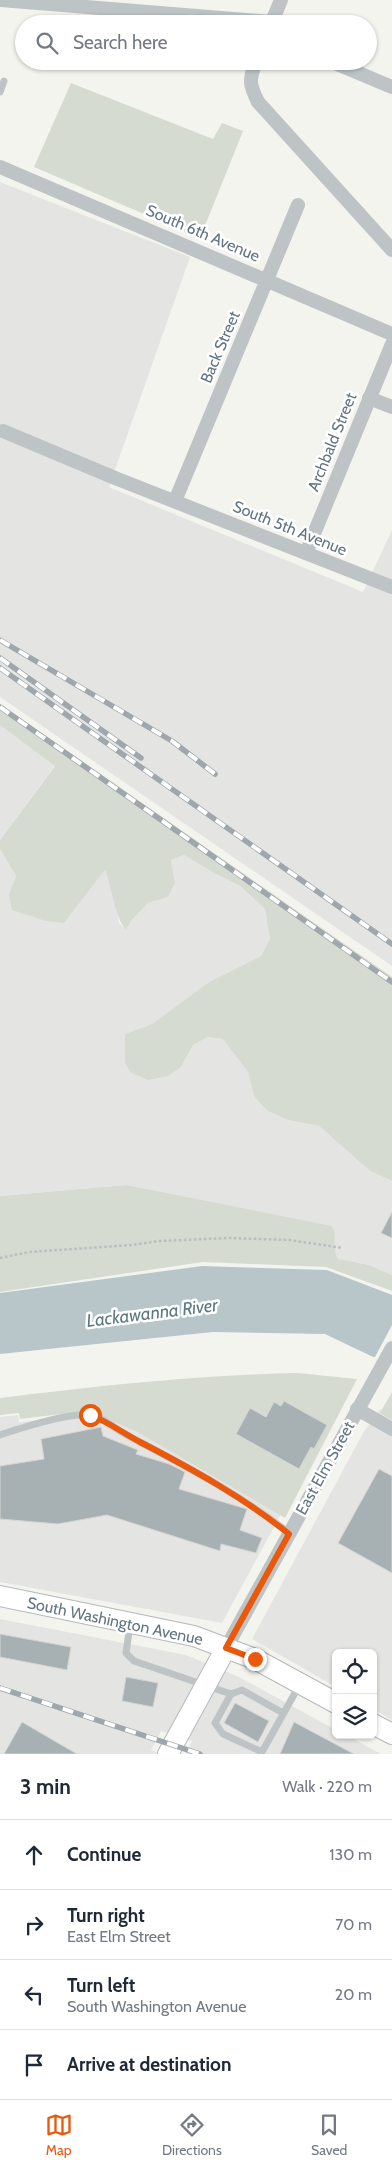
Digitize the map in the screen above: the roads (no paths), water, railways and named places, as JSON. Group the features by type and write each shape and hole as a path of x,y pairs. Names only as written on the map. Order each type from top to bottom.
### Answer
{"street":[{"path":"0,0 177,15"},
{"path":"274,15 281,0"},
{"path":"253,70 250,86 258,102 392,250"},
{"path":"351,70 392,87"},
{"name":"South 6th Avenue","path":"0,166 392,334"},
{"name":"Back Street","path":"175,501 298,205"},
{"name":"Archbald Street","path":"306,553 392,344"},
{"path":"369,398 392,407"},
{"name":"South 5th Avenue","path":"2,430 115,478 392,587"},
{"name":"East Elm Street","path":"168,1754 392,1348"},
{"path":"357,1409 392,1429"},
{"name":"South Washington Avenue","path":"0,1596 194,1636 255,1659 332,1701"},
{"path":"377,1726 392,1734"}],"lane":[{"path":"0,92 4,81"},
{"path":"0,1435 38,1424 90,1415 227,1490 264,1513 289,1534"},
{"path":"131,1622 126,1653 134,1662 231,1694 242,1690 283,1713"},
{"path":"231,1694 216,1723 223,1734 262,1752 300,1684"}],"water":[{"name":"Lackawanna River","path":"202,1266 327,1270 392,1295 392,1363 371,1356 325,1334 213,1332 0,1354 0,1293"}],"railway":[{"path":"0,640 172,741 215,774"},
{"path":"0,658 141,758"},
{"path":"0,668 392,944"},
{"path":"0,707 392,982"},
{"path":"0,1688 200,1754"}]}
